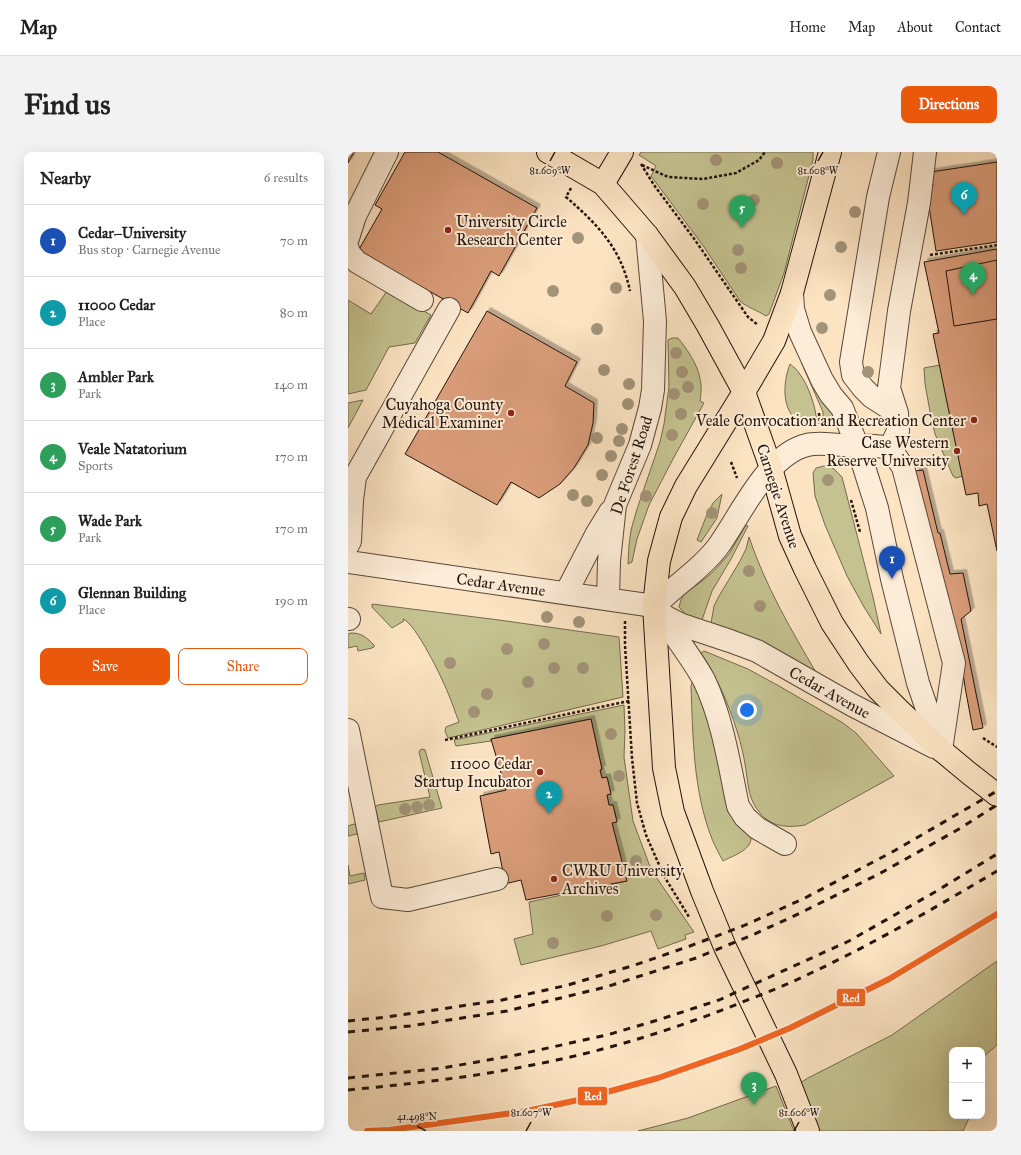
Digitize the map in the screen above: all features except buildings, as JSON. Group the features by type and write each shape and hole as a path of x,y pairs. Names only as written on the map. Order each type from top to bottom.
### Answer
{"main road":[{"name":"Carnegie Avenue","path":"548,152 603,184 648,235 685,287 744,392 771,468 790,536 832,623 859,664 878,689 941,750"},
{"path":"808,1131 786,1074 725,947 702,891 673,812 664,768 654,606 658,561 671,518 686,486 774,341 792,293 830,152"},
{"path":"603,184 629,157"},
{"name":"Cedar Avenue","path":"941,750 997,795"}],"street":[{"path":"348,238 355,216 365,193 387,152"},
{"path":"890,152 878,197 851,362 853,375 863,388 872,397 897,413"},
{"path":"890,448 898,431 897,413 889,388 899,311 919,203 925,152"},
{"name":"De Forest Road","path":"608,599 609,561 615,505 640,445 650,408 653,390 655,321 648,235"},
{"path":"348,249 348,252 357,262 422,300"},
{"path":"792,293 793,309 800,332 822,380 831,395 842,408 858,445 877,508 892,579 918,683 941,750"},
{"path":"348,545 350,541 355,477 449,309"},
{"path":"785,844 744,818 738,806 720,724 704,682 694,663 654,606 707,560 724,537 746,501 771,468 790,452 808,445 878,445 890,448 903,467 954,664 941,750"},
{"path":"566,593 596,535 615,505"},
{"name":"Cedar Avenue","path":"348,562 654,606 666,617 682,625 730,641 757,652 859,708 941,750"},
{"path":"348,730 382,897 408,900 497,878"}],"path":[{"path":"629,157 648,169 668,177 703,179 736,173 759,160 765,152"},
{"path":"641,164 654,185 748,317 757,323"},
{"path":"569,191 566,197 601,231 616,251 628,281 631,297"},
{"path":"910,258 997,245"},
{"path":"731,462 738,481"},
{"path":"850,494 860,533"},
{"path":"625,634 625,645"},
{"path":"445,740 629,701"},
{"path":"982,738 997,747"}],"shaded area":[{"path":"641,152 813,152 813,160 784,273 769,314 766,316 740,301 704,247 651,176 656,166 639,155"},
{"path":"387,291 431,315 415,343 389,347 366,390 348,394 348,300 371,314"},
{"path":"678,338 695,363 701,382 700,401 704,403 649,505 637,539 632,562 628,564 631,530 660,442 664,424 669,387 668,340"},
{"path":"806,360 835,416 830,422 823,422 823,412 802,364"},
{"path":"790,364 803,378 809,390 817,424 806,424 799,422 793,417 789,410 786,403 785,387"},
{"path":"940,365 963,476 956,478 953,476 935,434 925,384 924,368"},
{"path":"363,400 348,428 348,403"},
{"path":"828,465 842,477 881,634 847,576 825,525 815,496 813,473 816,468"},
{"path":"722,494 717,518 701,542 697,540 706,517 713,503"},
{"path":"746,525 748,526 712,591 702,620 687,616 679,607 684,594 714,571 729,554"},
{"path":"749,537 755,555 771,590 788,624 817,674 752,639 711,623 714,606 740,561 746,549"},
{"path":"372,604 619,637 623,697 448,738 445,731 446,727 459,722 435,664 415,631 408,623 403,619 404,621 392,628 372,607"},
{"path":"351,633 364,636 374,645 374,647 358,651 357,646 348,648 348,634"},
{"path":"704,651 748,669 843,723 856,733 894,776 805,825 780,825 764,818 756,808 751,798 740,740 722,690 701,653"},
{"path":"693,680 697,685 751,839 750,843 744,850 723,861 712,839 701,802 695,764 692,725 691,686"},
{"path":"624,705 624,757 633,821 649,864 656,877 694,932 685,935 686,939 658,949 651,931 601,946 521,965 514,939 533,934 529,902 627,881 612,823 617,821 613,805 609,805 607,795 610,794 607,777 602,778 600,770 602,769 591,719 491,739 491,741 456,746 454,740"},
{"path":"423,749 425,750 442,808 379,822 375,808 378,805 430,797 419,752"},
{"path":"354,824 356,825 358,833 348,836 348,826"},
{"path":"348,865 350,876 364,873 365,880 348,884"},
{"path":"997,961 997,1045 985,1055 985,1047 949,1047 949,1119 969,1119 963,1131 808,1131 792,1088 808,1078 892,1035"},
{"path":"776,1086 794,1131 638,1131 688,1118"}],"railway":[{"path":"348,1021 387,1017 502,1000 568,985 635,965 690,946 743,926 805,898 894,851 997,791"},
{"path":"348,1032 410,1026 507,1011 606,987 696,958 792,917 879,874 959,829 997,805"},
{"path":"348,1078 443,1068 516,1055 607,1035 719,1000 849,941 935,892 997,854"},
{"path":"348,1090 483,1074 556,1060 613,1046 696,1020 803,977 882,937 997,871"}],"transit line":[{"name":"Red","path":"367,1131 390,1130 527,1111 578,1100 658,1078 740,1049 790,1028 889,979 997,914"}],"place":[{"name":"Glennan Building","path":"964,215"},
{"name":"Wade Park","path":"742,228"},
{"name":"University Circle Research Center","path":"448,230"},
{"name":"Veale Natatorium","path":"973,295"},
{"name":"Cuyahoga County Medical Examiner","path":"511,413"},
{"name":"Veale Convocation and Recreation Center","path":"974,420"},
{"name":"Case Western Reserve University","path":"957,451"},
{"name":"Cedar–University","path":"892,579"},
{"name":"11000 Cedar Startup Incubator","path":"540,772"},
{"name":"11000 Cedar","path":"549,814"},
{"name":"CWRU University Archives","path":"554,879"},
{"name":"Ambler Park","path":"754,1105"}]}
